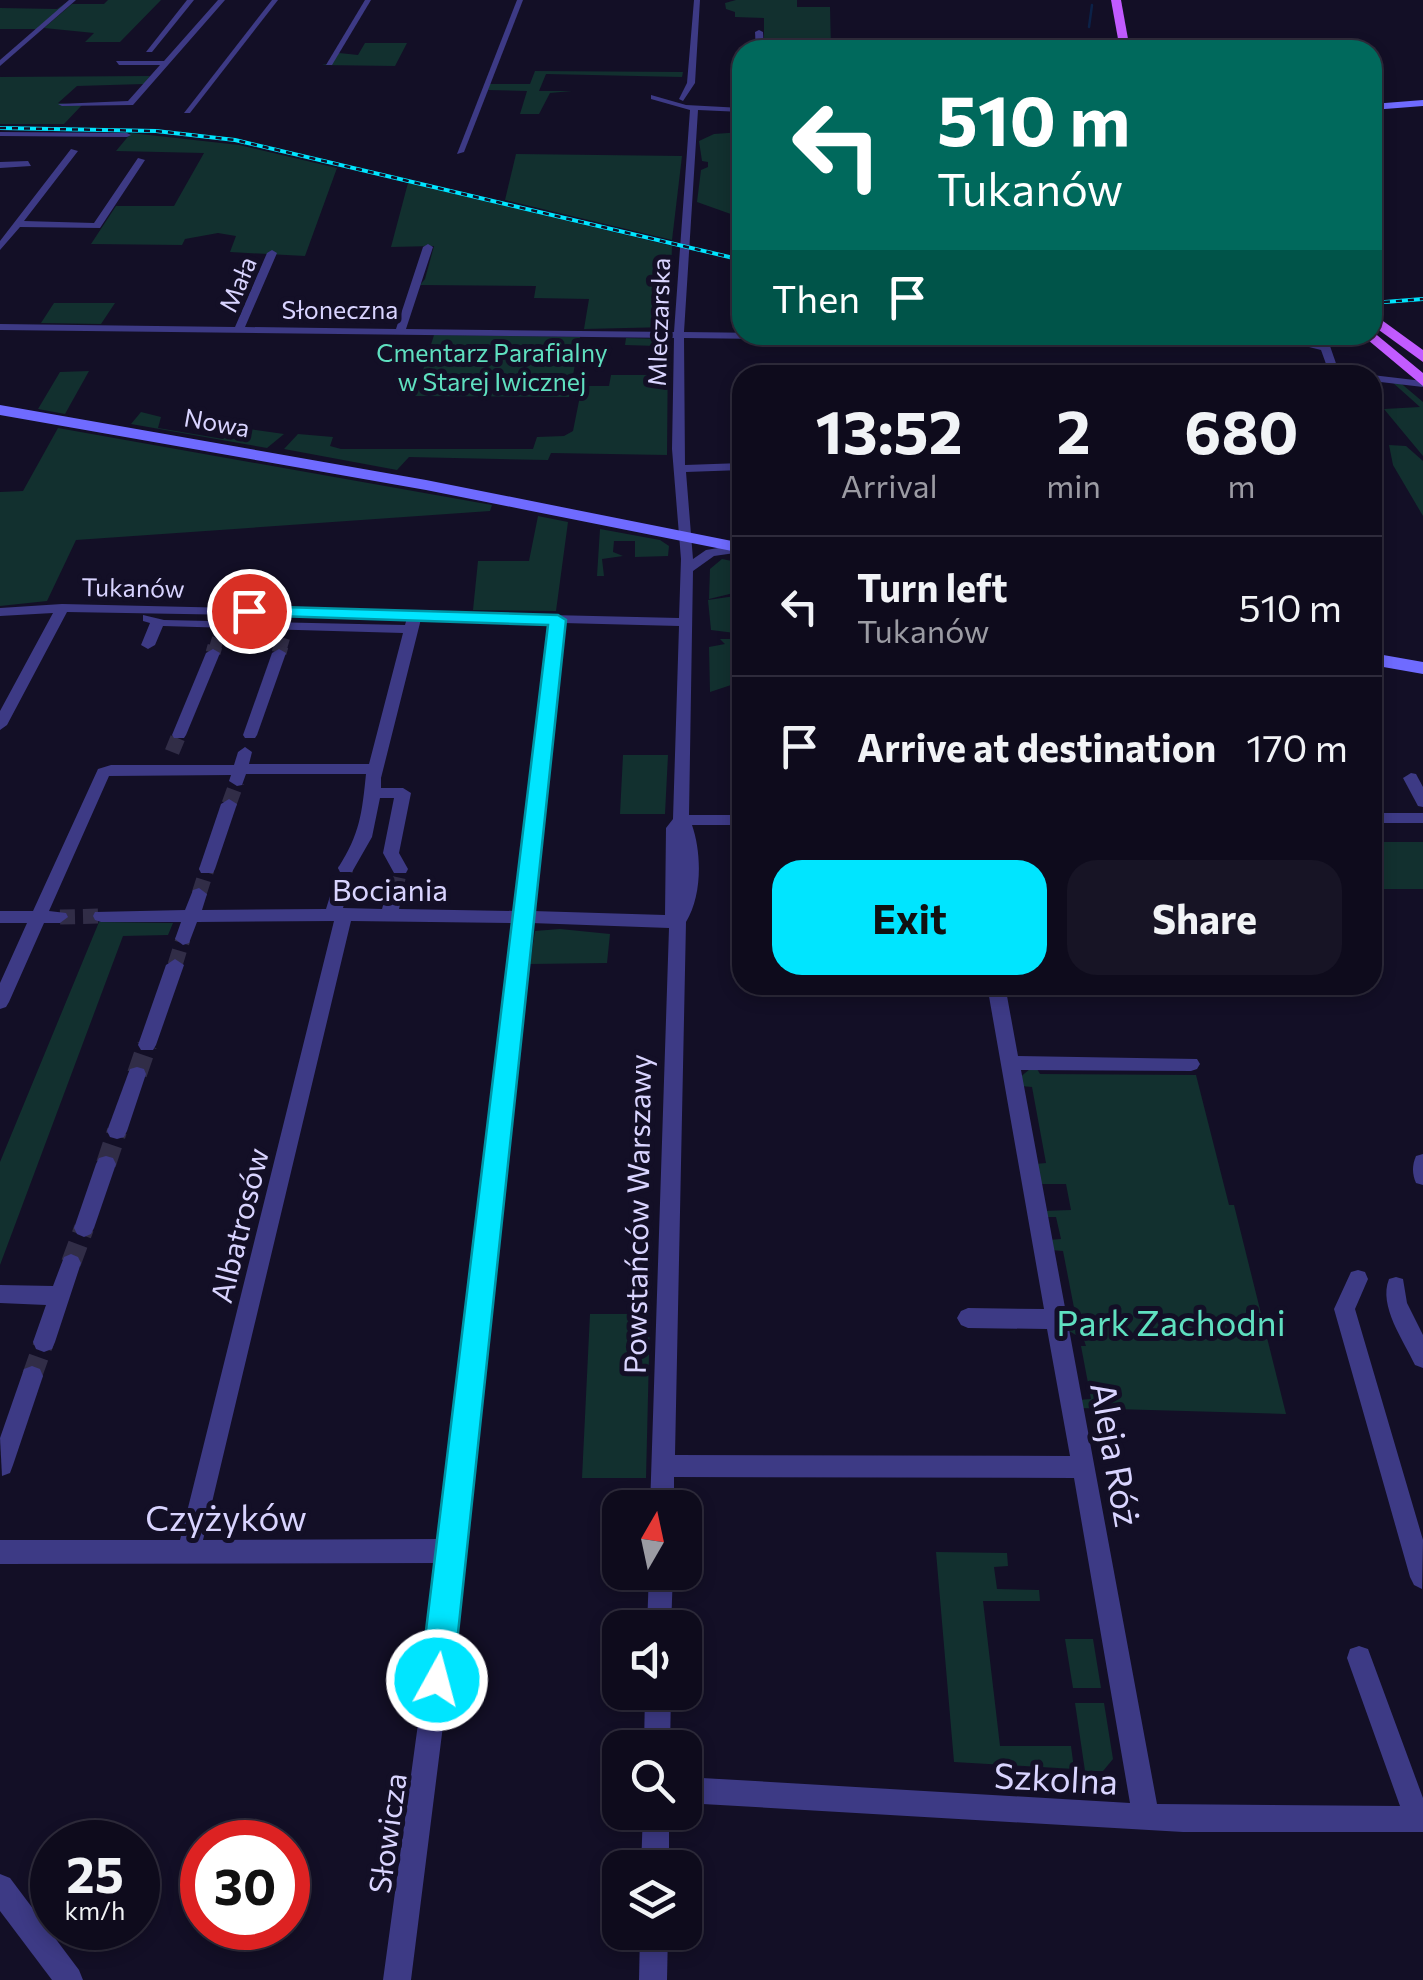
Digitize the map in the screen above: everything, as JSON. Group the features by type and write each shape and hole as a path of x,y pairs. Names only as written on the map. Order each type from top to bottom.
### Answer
{"main road":[{"path":"1116,0 1123,40"},
{"path":"1382,109 1416,104"},
{"path":"1416,104 1407,110 1423,117"},
{"path":"1382,111 1423,117"},
{"path":"1382,325 1423,357"},
{"path":"1381,345 1423,382"},
{"name":"Nowa","path":"0,410 684,530"},
{"path":"684,530 732,534"},
{"path":"684,530 732,545"},
{"path":"1382,647 1423,654"},
{"path":"1382,661 1423,668"}],"street":[{"path":"0,64 73,0"},
{"path":"149,50 192,0"},
{"path":"62,104 128,104 222,0"},
{"path":"187,111 275,0"},
{"path":"328,63 368,0"},
{"path":"460,152 520,0"},
{"path":"697,0 691,83 697,100"},
{"path":"759,32 759,40"},
{"path":"157,42 185,42"},
{"path":"118,63 166,63"},
{"path":"680,102 691,83"},
{"path":"697,100 732,107"},
{"path":"680,102 697,100 732,107"},
{"name":"Mleczarska","path":"684,530 679,334 682,246 690,206 691,121 697,100"},
{"name":"Mleczarska","path":"680,102 691,121"},
{"path":"691,121 711,110 732,109"},
{"path":"0,134 128,135"},
{"path":"0,247 74,151"},
{"path":"18,224 99,225 141,160"},
{"path":"0,164 28,164"},
{"path":"400,332 428,248"},
{"name":"Mała","path":"239,330 272,253"},
{"name":"Słoneczna","path":"0,327 732,335"},
{"name":"Słoneczna","path":"1310,345 1326,348 1332,365"},
{"path":"1382,375 1398,360"},
{"path":"1382,378 1423,382"},
{"path":"680,469 732,466"},
{"name":"Powstańców Warszawy","path":"662,1490 678,922 684,915 689,877 690,832 681,820 684,530"},
{"path":"686,570 702,556 732,550"},
{"name":"Tukanów","path":"0,612 685,622"},
{"path":"0,725 60,613"},
{"name":"Tukanów","path":"60,613 157,618 148,645"},
{"name":"Słowicza","path":"397,1980 453,1550 558,620"},
{"path":"346,868 362,849 376,769 413,621"},
{"name":"Tukanów","path":"166,623 218,638 284,639 413,621"},
{"path":"179,734 218,638"},
{"path":"250,735 284,639"},
{"path":"164,770 172,752"},
{"path":"239,776 245,752"},
{"path":"0,1002 98,778 112,770 239,776 376,769"},
{"path":"1411,778 1423,802"},
{"path":"374,793 403,793 391,854 400,869"},
{"path":"207,869 229,804"},
{"path":"1382,818 1423,818"},
{"path":"681,820 732,820"},
{"path":"390,915 395,892"},
{"name":"Albatrosów","path":"189,1550 339,915 340,893"},
{"path":"183,939 199,894"},
{"name":"Bociania","path":"100,916 390,915 678,922"},
{"path":"0,917 60,917"},
{"path":"147,1045 174,965"},
{"name":"Aleja Róż","path":"998,995 1146,1817"},
{"path":"1010,1063 1192,1064"},
{"path":"117,1132 137,1074"},
{"path":"1423,1162 1423,1177"},
{"path":"84,1228 106,1164"},
{"path":"44,1342 71,1263"},
{"path":"1358,1278 1344,1309 1422,1576"},
{"path":"1396,1286 1397,1303 1423,1358"},
{"path":"0,1294 60,1296"},
{"path":"968,1318 1057,1319"},
{"path":"2,1465 32,1376"},
{"path":"663,1466 1084,1467"},
{"name":"Czyżyków","path":"0,1552 453,1550"},
{"path":"1359,1658 1420,1820"},
{"name":"Szkolna","path":"702,1791 1146,1817 1420,1820"},
{"path":"0,1888 69,1980"},
{"path":"653,1980 654,1950"}],"green space":[{"path":"70,0 37,29 0,29 0,8 57,9"},
{"path":"108,0 161,0 120,42 85,42 94,33 44,28 72,4 104,4"},
{"path":"797,0 797,7 830,7 831,40 764,40 764,18 735,17 725,3"},
{"path":"365,43 407,43 395,66 322,65 331,63 339,53 358,55"},
{"path":"535,71 683,72 682,77 546,74 539,91 572,91 550,93 539,114 520,114 527,91 488,90 490,84 530,84"},
{"path":"150,76 144,84 77,86 58,103 82,105 64,124 0,124 0,77"},
{"path":"131,133 239,145 337,168 305,256 230,252 236,236 218,233 185,239 182,245 91,244 116,206 174,206 204,153 116,151"},
{"path":"732,133 732,214 697,202 701,170 708,167 708,162 702,161 699,141 714,134"},
{"path":"516,154 682,156 672,240 505,200"},
{"path":"408,183 672,246 669,327 584,329 589,299 534,298 536,286 420,285 434,246 391,247"},
{"path":"54,303 115,303 101,324 41,323"},
{"name":"Cmentarz Parafialny w Starej Iwicznej","path":"434,335 580,337 569,397 415,396"},
{"path":"626,338 668,339 667,455 551,453 548,460 409,457 397,470 284,449 298,434 333,437 330,446 341,449 533,449 537,437 564,436 573,431 582,386 609,386 611,375 656,375 657,346 625,345"},
{"path":"89,371 65,414 38,409 60,372"},
{"path":"1397,380 1423,402 1423,456 1384,409 1420,407 1391,381"},
{"path":"141,412 161,417 158,428 223,439 242,425 284,434 267,448 131,424"},
{"path":"58,428 492,505 490,511 76,540 47,601 0,606 0,492 23,491"},
{"path":"1389,445 1406,446 1423,461 1423,516 1393,465"},
{"path":"538,516 568,522 556,611 473,610 478,561 529,561"},
{"path":"600,529 660,540 669,546 668,556 635,557 635,541 614,541 613,552 623,556 602,559 604,576 597,576"},
{"path":"722,559 732,561 732,593 709,599 710,569"},
{"path":"732,596 732,633 711,630 708,600"},
{"path":"720,639 732,639 731,685 710,692 709,647 725,644"},
{"path":"623,755 668,755 665,814 620,814"},
{"path":"1382,842 1423,842 1423,889 1382,889"},
{"path":"99,922 173,923 168,935 123,936 0,1265 0,1162"},
{"path":"535,931 610,934 607,963 530,964"},
{"name":"Park Zachodni","path":"1030,1069 1037,1069 1040,1074 1196,1075 1229,1205 1234,1205 1286,1414 1080,1408 1078,1400 1091,1399 1081,1346 1086,1346 1084,1340 1066,1329 1063,1319 1076,1318 1063,1251 1051,1250 1049,1240 1061,1239 1056,1217 1044,1217 1043,1211 1071,1210 1066,1184 1038,1184 1035,1164 1046,1163 1032,1087 1021,1086 1019,1078"},
{"path":"590,1314 650,1314 646,1478 582,1478"},
{"path":"936,1552 1007,1553 1008,1566 994,1567 997,1589 1039,1590 1040,1601 983,1601 1000,1746 1071,1746 1074,1769 954,1762"},
{"path":"1065,1639 1093,1639 1101,1688 1073,1688"},
{"path":"1075,1703 1104,1703 1113,1759 1103,1771 1085,1771"}],"waterway":[{"path":"1089,27 1092,5"}],"tunnel":[{"path":"215,648 218,638"},
{"path":"281,648 284,638"},
{"path":"213,653 215,646"},
{"path":"279,653 281,646"},
{"path":"172,752 179,735"},
{"path":"229,804 237,782"},
{"path":"339,893 346,868"},
{"path":"199,894 207,869"},
{"path":"395,892 400,869"},
{"path":"60,917 101,916"},
{"path":"175,965 183,939"},
{"path":"137,1074 147,1045"},
{"path":"106,1164 117,1131"},
{"path":"71,1263 84,1228"},
{"path":"32,1376 44,1342"}],"railway":[{"path":"0,128 156,131 235,140 732,258"},
{"path":"1382,302 1423,299"}],"route":[{"path":"249,611 558,620 437,1680"}]}
